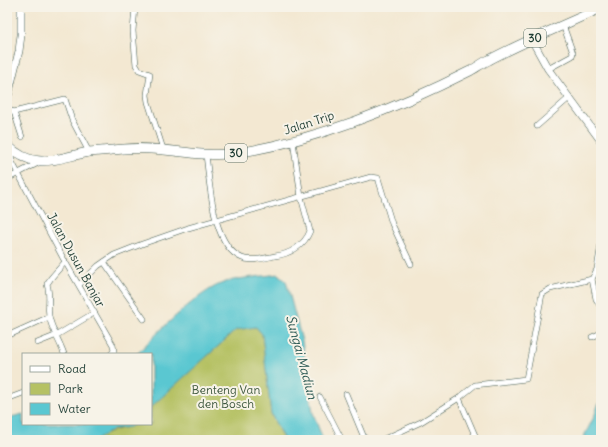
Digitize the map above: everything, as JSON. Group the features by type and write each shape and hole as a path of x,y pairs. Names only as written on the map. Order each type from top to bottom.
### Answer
{"highway":[{"name":"Jalan Trip","path":"8,146 21,157 40,162 89,152 135,148 163,148 206,155 238,152 293,141 380,111 458,77 488,60 601,8"}],"main road":[{"path":"7,100 19,51 21,7"},
{"path":"532,40 548,69 601,141"}],"street":[{"path":"135,7 133,30 136,65 140,70 150,74 147,95 148,102 163,148"},
{"path":"548,69 572,56 573,53 563,25"},
{"path":"537,126 569,98"},
{"path":"7,109 14,112 60,100 66,100 72,120 89,152"},
{"path":"14,112 22,137"},
{"path":"206,155 217,220 222,239 240,257 250,260 282,255 298,248 310,231 302,197 293,141"},
{"name":"Jalan Dusun Banjar","path":"8,146 10,158 66,262 80,284 94,313 113,345 114,350 112,353"},
{"path":"7,180 40,162"},
{"path":"80,284 114,255 142,244 217,220 371,177 378,178 395,230 410,264"},
{"path":"601,244 597,269 592,279 596,299 601,307"},
{"path":"64,353 49,317 48,310 50,297 48,283 66,262"},
{"path":"104,262 144,319"},
{"path":"382,440 412,427 480,383 526,379 542,294 550,289 592,279"},
{"path":"37,343 57,335 94,313"},
{"path":"7,336 49,317"},
{"path":"592,337 601,333"},
{"path":"7,398 22,393"},
{"path":"346,394 365,440"},
{"path":"320,397 342,440"},
{"path":"459,398 477,440"}],"green space":[{"name":"Benteng Van den Bosch","path":"256,327 262,334 271,414 284,440 95,440 122,428 136,425 152,425 152,406 236,330"}],"water":[{"name":"Sungai Madiun","path":"278,274 286,281 302,341 313,413 323,440 284,440 271,414 262,334 256,327 236,330 152,406 152,353 138,353 179,313 204,293 215,286 238,279"},
{"path":"601,397 601,440 582,440 594,417"},
{"path":"22,414 22,425 133,425 130,427 114,429 95,440 7,440 7,418"}]}
